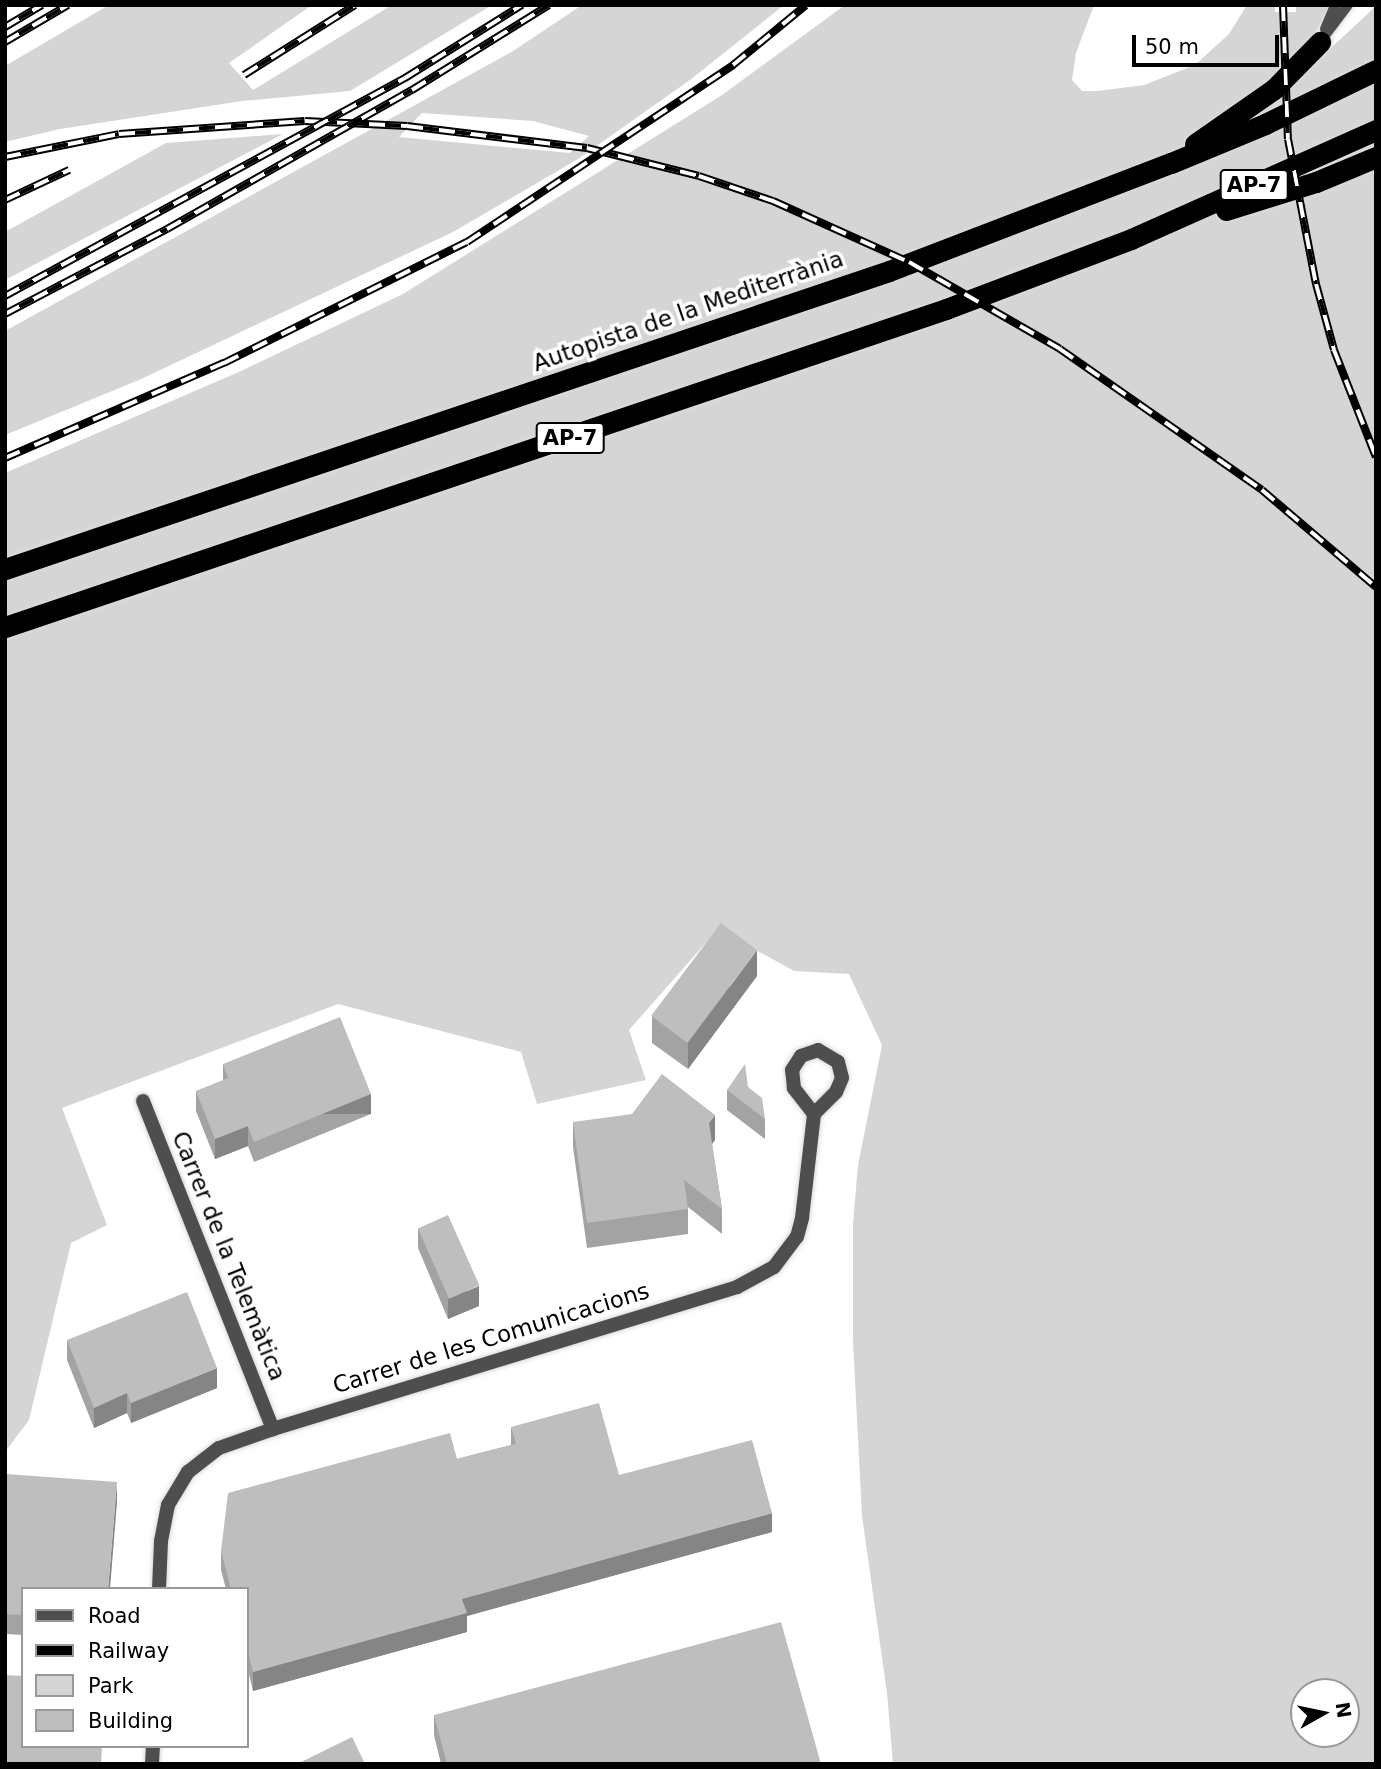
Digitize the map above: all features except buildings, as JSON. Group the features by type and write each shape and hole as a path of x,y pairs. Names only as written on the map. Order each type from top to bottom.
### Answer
{"highway":[{"path":"1171,163 1251,102 1274,89 1320,42"},
{"name":"Autopista de la Mediterrània","path":"5,569 800,303 1171,163 1265,124 1376,70"},
{"name":"AP-7","path":"5,627 946,309 1131,239 1376,130"},
{"path":"1131,239 1315,182 1376,156"}],"street":[{"name":"Carrer de la Telemàtica","path":"143,1101 273,1429"},
{"name":"Carrer de les Comunicacions","path":"159,1587 163,1524 168,1505 187,1472 219,1448 756,1279 774,1267 797,1237 802,1218 814,1114"}],"lane":[{"path":"1320,42 1335,5"},
{"path":"1320,42 1348,5"}],"green space":[{"path":"109,5 312,5 229,63 253,90 392,5 492,5 350,91 242,101 60,129 5,142 5,66"},
{"path":"582,5 784,5 690,80 578,159 453,232 139,380 5,435 5,331 513,51","holes":["422,113 533,121 589,136 570,153 399,137"]},
{"path":"845,5 1094,5 1076,53 1072,80 1082,91 1144,85 1195,65 1229,34 1247,5 1275,5 1275,12 1296,12 1296,5 1330,5 1307,49 1318,60 1376,6 1376,1764 893,1764 887,1693 862,1516 853,1341 853,1223 858,1165 882,1045 849,974 794,971 718,929 629,1030 646,1080 537,1104 521,1052 338,1004 62,1108 107,1225 71,1243 29,1420 5,1452 5,473 241,371 403,294 722,95"},
{"path":"283,134 5,280 5,232 166,143"}],"railway":[{"path":"5,27 42,5"},
{"path":"5,42 68,5"},
{"path":"244,75 355,5"},
{"path":"5,296 405,78 522,5"},
{"path":"5,314 167,229 412,90 549,5"},
{"path":"5,458 224,363 467,242 733,65 806,5"},
{"path":"1283,5 1288,139 1316,284 1334,350 1376,457"},
{"path":"5,157 119,134 305,121 407,126 587,148 699,176 773,201 909,262 1060,349 1262,490 1376,587"},
{"path":"5,200 69,170"}]}
